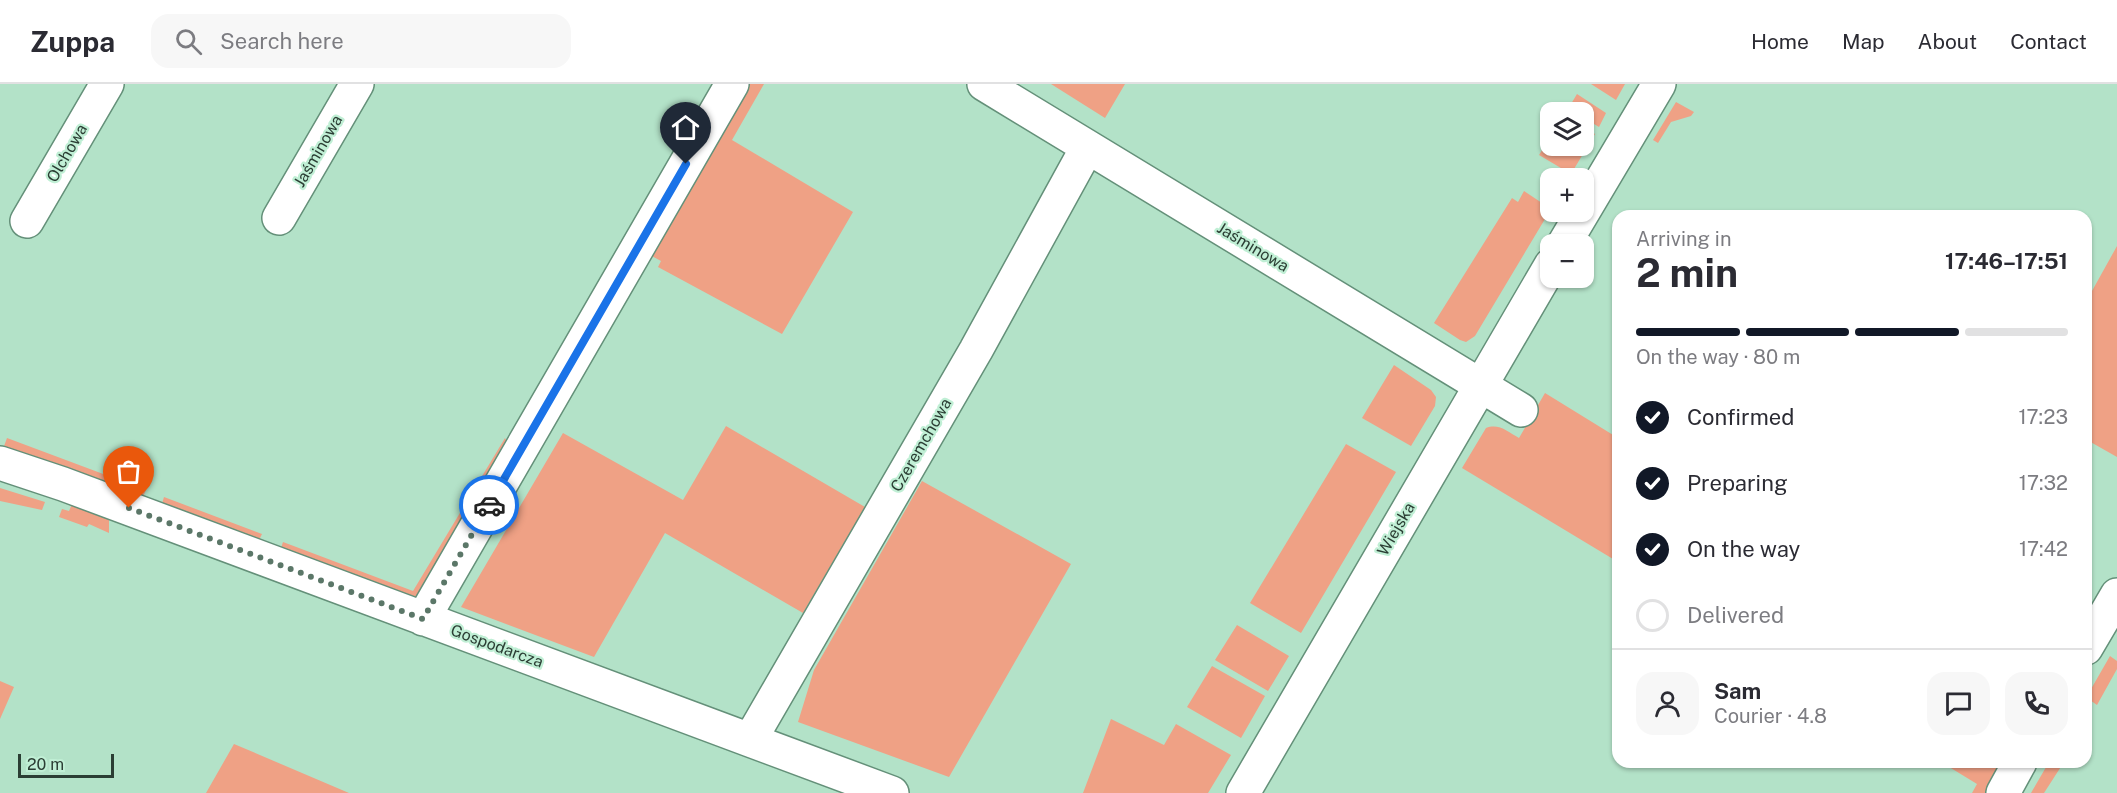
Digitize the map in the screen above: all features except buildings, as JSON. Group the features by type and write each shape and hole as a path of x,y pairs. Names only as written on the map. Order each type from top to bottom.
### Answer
{"street":[{"name":"Olchowa","path":"27,221 107,84"},
{"name":"Jaśminowa","path":"279,218 357,84"},
{"path":"423,619 732,84"},
{"name":"Jaśminowa","path":"984,84 1521,410"},
{"path":"1570,234 1659,84"},
{"name":"Czeremchowa","path":"750,740 970,360 1087,148"},
{"name":"Wiejska","path":"1243,793 1540,285"},
{"name":"Gospodarcza","path":"0,463 63,484 892,793"},
{"path":"2092,638 2117,595"},
{"path":"2003,793 2017,768"}],"shaded area":[{"path":"747,84 764,84 732,140 853,212 782,334 658,267 661,261 648,254"},
{"path":"1051,84 1125,84 1105,118"},
{"path":"1591,84 1625,84 1616,100"},
{"path":"1577,94 1589,102 1572,102"},
{"path":"1676,102 1694,112 1691,116 1671,122 1658,143 1653,140"},
{"path":"1594,105 1606,113 1599,127 1594,124"},
{"path":"1541,156 1582,156 1575,168 1561,168"},
{"path":"1524,191 1540,202 1540,222 1543,222 1475,336 1466,342 1460,340 1434,323 1512,198 1518,202"},
{"path":"2117,246 2117,457 2092,443 2092,291"},
{"path":"1394,365 1431,390 1436,397 1435,406 1411,446 1362,418"},
{"path":"1545,393 1612,434 1612,558 1462,468 1486,428 1499,427 1519,438"},
{"path":"726,426 865,507 803,613 665,533 594,657 461,607 563,433 683,500"},
{"path":"7,438 146,490 142,499 3,449"},
{"path":"505,438 509,446 419,599 407,602 279,554 283,542 413,591"},
{"path":"1346,444 1396,472 1301,633 1250,603"},
{"path":"922,481 1071,564 949,777 798,722 814,670"},
{"path":"0,488 45,502 42,510 0,501"},
{"path":"164,497 262,534 259,540 161,507"},
{"path":"73,502 109,514 109,533 89,524 87,527 59,517 62,509 69,511"},
{"path":"1237,625 1289,656 1268,691 1215,660"},
{"path":"2110,656 2117,661 2117,669 2097,705 2092,702 2092,687"},
{"path":"1212,666 1265,696 1241,738 1187,707"},
{"path":"0,681 14,687 0,719"},
{"path":"1111,719 1164,745 1176,724 1231,755 1208,793 1083,793"},
{"path":"234,744 349,793 206,793"},
{"path":"1951,768 2002,768 1987,793 1972,793 1977,784"},
{"path":"2046,768 2060,768 2044,793 2031,793"}],"way so far":[{"path":"129,508 423,619 489,505"}],"route":[{"path":"489,505 686,164"}]}
